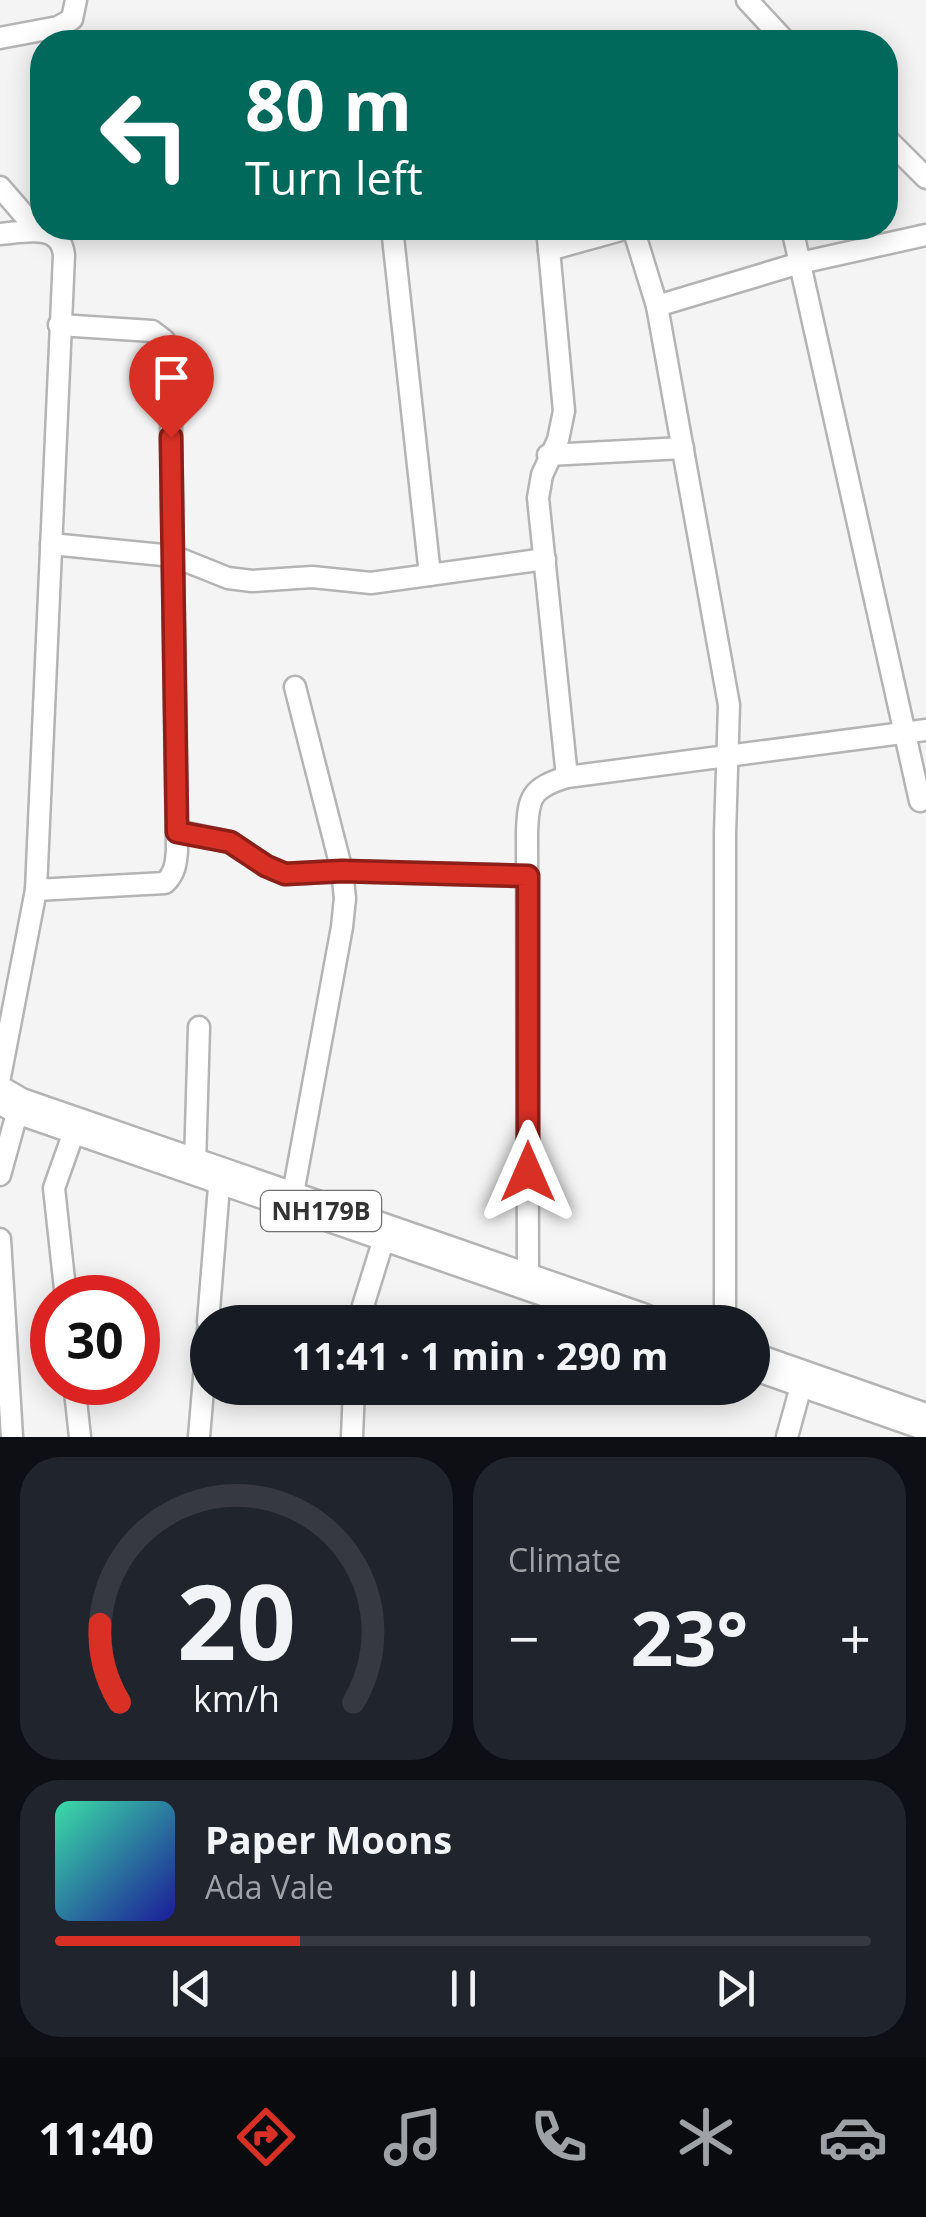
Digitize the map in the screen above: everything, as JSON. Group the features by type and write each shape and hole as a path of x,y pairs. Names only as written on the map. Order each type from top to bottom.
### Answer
{"highway":[{"name":"NH179B","path":"6,1093 76,1126 594,1305"},
{"path":"770,1367 926,1422"}],"street":[{"path":"42,30 72,19 76,0"},
{"path":"747,0 775,30"},
{"path":"0,38 30,32"},
{"path":"898,150 926,178"},
{"path":"0,187 30,222"},
{"path":"0,234 30,232"},
{"path":"657,306 800,263 926,235"},
{"path":"0,1174 6,1093 36,890 63,248 58,240"},
{"path":"393,240 430,575"},
{"path":"549,240 564,411 538,498 567,777"},
{"path":"550,250 587,240"},
{"path":"635,240 657,306 729,705 724,834 725,1305"},
{"path":"795,240 920,801"},
{"path":"36,890 165,883 176,866 170,358 159,334 59,325"},
{"path":"548,455 683,448"},
{"path":"51,544 173,556 228,578 252,581 312,577 372,583 545,559"},
{"path":"292,1199 344,898 342,871 295,687"},
{"path":"528,1282 528,803 537,790 567,777 926,730"},
{"path":"177,832 230,842 285,874 342,871 528,876"},
{"path":"199,1026 208,1169 208,1305"},
{"path":"63,1275 54,1188 76,1126"},
{"path":"363,1305 386,1232"},
{"path":"0,1238 12,1437"},
{"path":"787,1437 803,1379"},
{"path":"77,1405 80,1437"},
{"path":"199,1437 202,1405"},
{"path":"352,1437 353,1405"}],"route":[{"path":"171,437 177,832 230,842 285,874 342,871 528,876 528,1172"}]}
